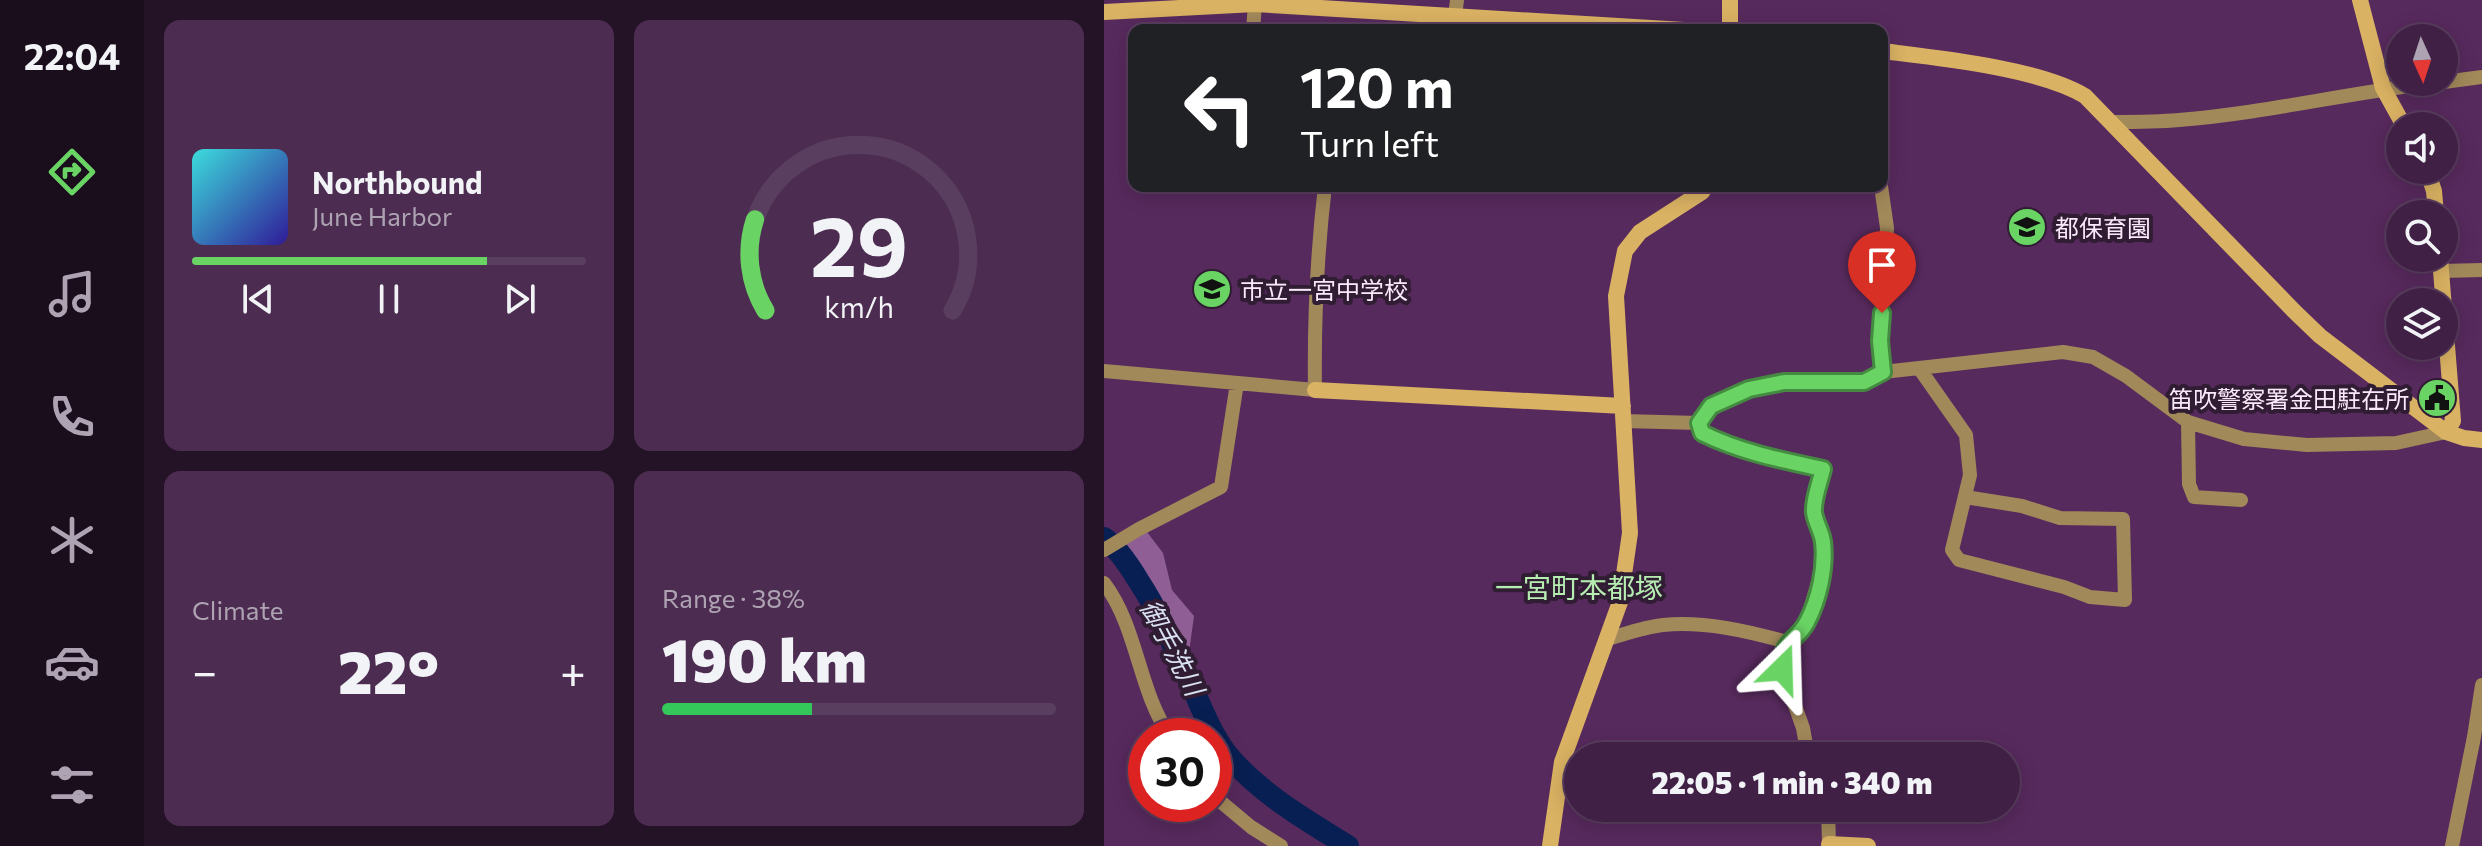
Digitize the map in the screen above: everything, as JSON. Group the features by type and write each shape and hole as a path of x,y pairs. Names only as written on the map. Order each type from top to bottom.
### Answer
{"street":[{"path":"1730,0 1730,24"},
{"path":"2360,0 2383,88 2396,112"},
{"path":"1254,24 1256,2"},
{"path":"1104,12 1256,2 1456,8 1622,24"},
{"path":"1888,52 2019,73 2071,88 2085,96 2320,336 2446,432 2482,440"},
{"path":"2458,80 2482,77"},
{"path":"2111,122 2178,120 2273,108 2386,88"},
{"path":"1315,390 1314,329 1324,192"},
{"path":"1550,846 1562,762 1620,602 1630,533 1616,296 1625,251 1640,232 1702,192"},
{"path":"1882,192 1887,228 1880,341 1883,372"},
{"path":"2458,266 2482,270"},
{"path":"1699,423 1711,406 1749,389 1784,382 1864,382 1883,372 2063,352 2093,357 2126,376 2188,422 2244,439 2307,445 2396,443 2446,432 2453,421 2442,272"},
{"path":"1919,368 1966,435 1970,475 1952,550 1959,560 2064,587 2090,597 2125,600 2123,519 2060,518 2022,506 1965,497"},
{"path":"1104,371 1699,423"},
{"path":"1104,550 1221,487 1237,383"},
{"path":"2188,422 2189,484 2194,497 2241,500"},
{"path":"1699,423 1702,433 1714,439 1764,457 1823,469 1814,512 1823,540 1823,565 1818,590 1806,624 1787,642 1782,656 1782,669 1805,742"},
{"path":"1104,583 1114,596 1125,621 1159,718"},
{"path":"1607,639 1661,625 1692,625 1737,629 1787,642"},
{"path":"2452,846 2482,685"},
{"path":"1232,811 1281,846"},
{"path":"1828,822 1829,844 1868,846"}],"shaded area":[{"path":"1147,532 1163,553 1172,590 1194,616 1189,652 1181,650 1163,610 1125,545"}],"waterway":[{"name":"御手洗川","path":"1104,538 1127,563 1154,607 1208,723 1227,754 1268,793 1348,846"}],"place":[{"name":"都保育園","path":"2027,227"},
{"name":"市立一宮中学校","path":"1212,289"},
{"name":"笛吹警察署金田駐在所","path":"2437,398"}],"district":[{"name":"一宮町本都塚","path":"1579,587"}],"route":[{"path":"1782,669 1787,642 1806,624 1818,590 1823,565 1823,540 1814,512 1823,469 1764,457 1714,439 1702,433 1699,423 1711,406 1749,389 1784,382 1864,382 1883,372 1880,341 1882,313"}]}
